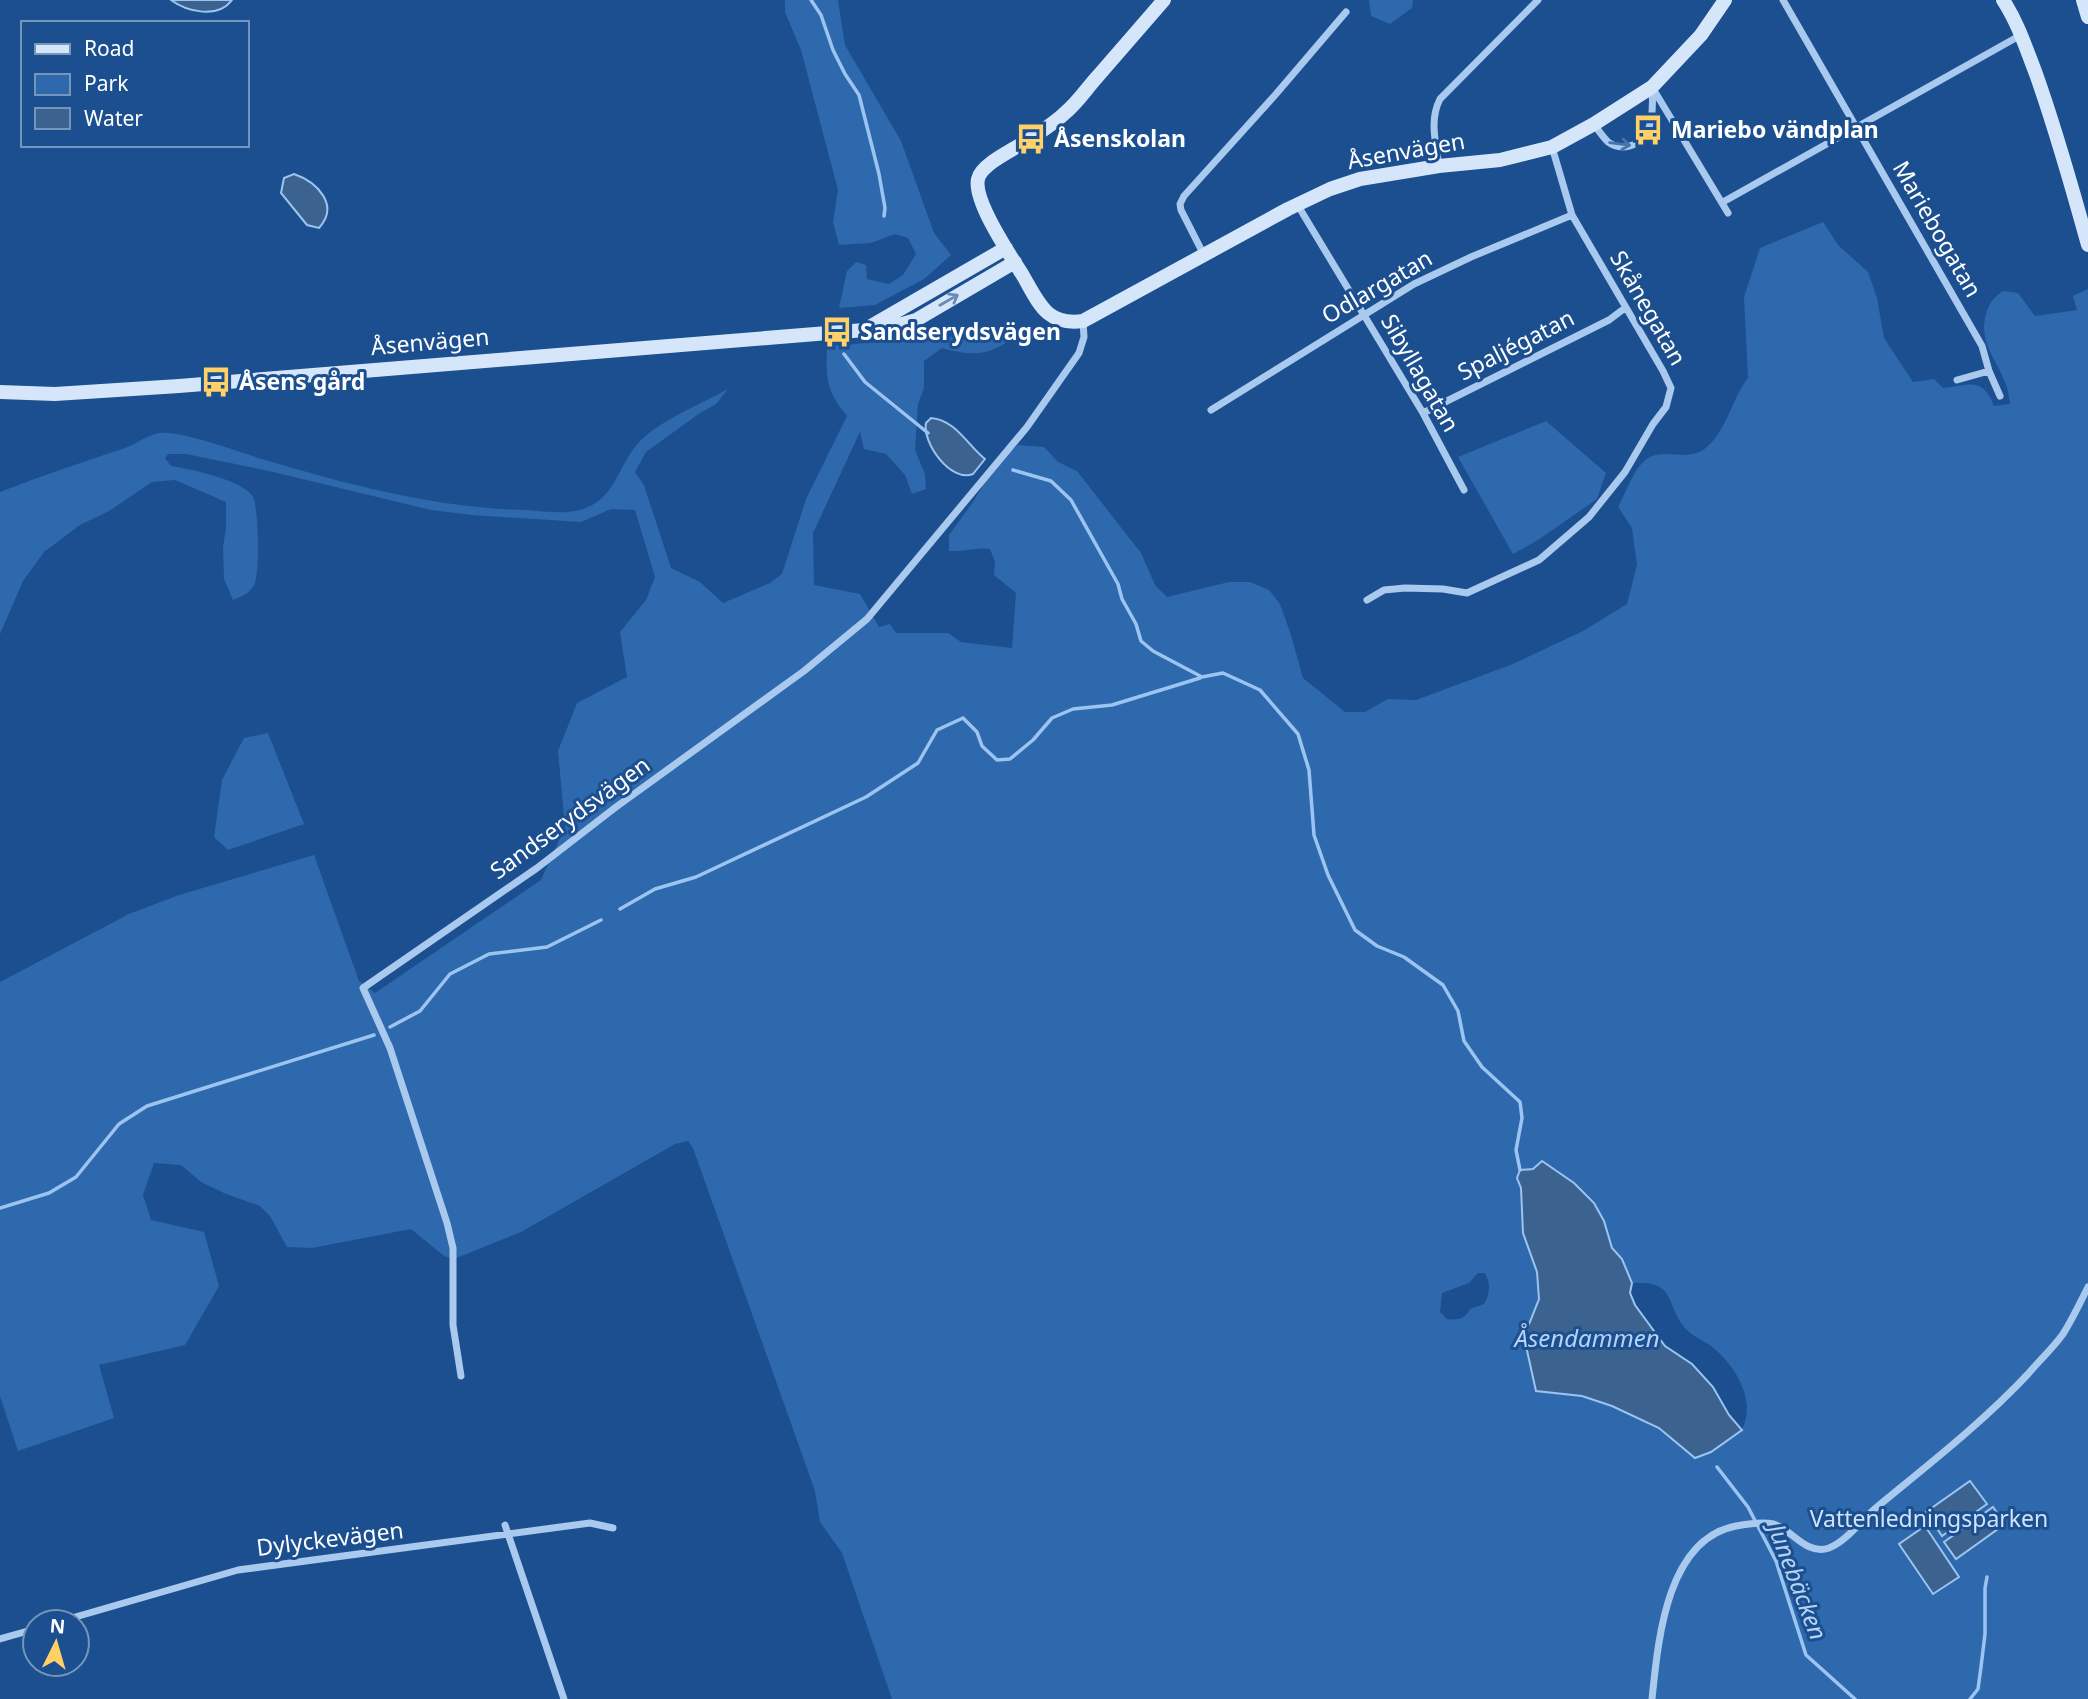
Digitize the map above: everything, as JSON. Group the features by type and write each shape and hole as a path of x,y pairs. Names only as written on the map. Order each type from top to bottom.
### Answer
{"street":[{"path":"1083,321 1068,323 1047,313 1006,248 982,201 978,188 979,176 986,167 1025,144 1067,112 1164,0"},
{"path":"1439,166 1434,110 1440,99 1538,0"},
{"name":"Åsenvägen","path":"1083,321 1297,204 1360,178 1500,160 1552,147 1652,87 1701,35 1726,0"},
{"name":"Mariebogatan","path":"1783,0 1982,346 2000,396"},
{"path":"2003,0 2021,35 2057,134 2088,245"},
{"path":"2083,0 2088,17"},
{"path":"1204,256 1181,210 1180,204 1184,196 1346,12"},
{"path":"1723,202 2021,35"},
{"path":"1594,124 1605,139 1616,146 1632,146 1639,142 1648,130 1653,103 1652,87"},
{"path":"1652,87 1728,213"},
{"name":"Skånegatan","path":"1367,600 1384,590 1405,588 1436,588 1467,593 1539,560 1589,517 1602,502 1625,472 1666,407 1671,388 1572,215 1552,147"},
{"name":"Sibyllagatan","path":"1297,204 1423,413 1464,490"},
{"name":"Odlargatan","path":"1211,410 1414,284 1572,215"},
{"name":"Åsenvägen","path":"863,329 884,320 1006,248"},
{"name":"Åsenvägen","path":"0,392 55,394 179,386 889,328 916,320 1015,262"},
{"name":"Spaljégatan","path":"1423,413 1609,320 1625,308"},
{"name":"Sandserydsvägen","path":"461,1376 453,1325 453,1248 447,1223 390,1048 363,988 537,868 804,671 867,619 1027,427 1079,354 1084,337 1083,321"},
{"path":"1957,380 1989,371"},
{"path":"1652,1699 1670,1598 1688,1556 1698,1545 1716,1532 1748,1524 1767,1523 1781,1528 1808,1546 1827,1549 1838,1543 1878,1506 1963,1438 2012,1391 2063,1334 2088,1287"},
{"name":"Dylyckevägen","path":"91,1612 238,1570 590,1523 613,1528"},
{"path":"505,1525 564,1699"},
{"path":"0,1639 21,1633"}],"green space":[{"path":"785,0 838,0 845,45 901,141 934,233 951,255 924,279 875,305 839,308 847,271 856,262 866,265 867,279 889,284 903,275 916,254 908,238 895,234 871,243 839,245 833,222 838,190 801,50 785,12"},
{"path":"1369,0 1413,0 1412,8 1390,24 1371,16"},
{"name":"Vattenledningsparken","path":"1823,222 1838,245 1868,272 1877,298 1884,338 1913,382 1934,379 1943,388 1968,384 1980,386 1990,396 1994,406 2010,404 2006,385 1988,348 1984,331 1984,321 1993,300 2003,291 2018,293 2035,316 2077,310 2073,296 2088,289 2088,1699 892,1699 842,1553 820,1522 815,1491 693,1148 688,1141 675,1144 521,1232 454,1259 444,1256 411,1229 312,1248 287,1247 270,1216 260,1206 201,1182 181,1165 154,1163 143,1195 151,1220 204,1232 219,1286 185,1345 99,1365 114,1418 18,1451 0,1396 0,982 129,914 179,895 314,855 359,981 375,993 541,880 565,827 558,751 577,703 627,677 620,632 646,600 655,577 635,510 611,509 581,522 472,515 431,510 186,454 168,454 165,458 171,466 225,479 252,495 256,511 258,554 256,579 250,591 233,600 224,579 226,502 175,480 152,482 109,511 80,525 44,552 23,581 0,634 0,492 125,448 155,434 169,433 393,494 459,505 569,512 589,507 600,500 608,492 633,450 650,432 728,389 716,404 646,452 635,472 644,485 671,568 700,582 723,603 770,583 782,574 806,499 847,416 835,399 829,384 827,346 1001,333 1007,342 991,350 968,353 942,348 924,361 924,388 918,404 915,450 925,474 926,489 912,494 905,475 886,454 864,449 860,432 813,533 814,585 860,594 879,627 890,624 896,633 948,633 961,642 1012,648 1016,593 994,575 995,562 990,549 949,551 949,535 994,467 1018,445 1044,447 1058,462 1077,471 1141,553 1155,585 1167,597 1229,582 1250,582 1269,590 1280,604 1303,678 1345,712 1365,712 1388,699 1416,700 1513,664 1583,631 1627,604 1637,565 1632,528 1618,507 1644,461 1663,454 1685,455 1700,452 1714,439 1725,422 1748,378 1744,297 1760,248","holes":["1556,1169 1594,1203 1604,1221 1612,1248 1622,1259 1632,1283 1646,1283 1663,1289 1684,1327 1711,1346 1736,1373 1747,1408 1741,1431 1582,1396 1536,1391 1524,1337 1539,1299 1537,1272 1523,1233 1521,1188","1478,1273 1485,1273 1489,1285 1484,1304 1470,1309 1460,1318 1447,1319 1440,1312 1442,1293 1469,1283"]},
{"path":"1546,421 1606,473 1597,499 1513,554 1458,457"},
{"path":"268,733 304,824 228,850 214,837 222,780 244,738"}],"water":[{"path":"171,0 232,0 219,10 202,12 185,8"},
{"path":"294,174 311,183 323,195 327,211 319,228 307,225 281,193 284,178"},
{"path":"931,418 955,428 985,459 973,474 956,473 947,467 933,450 926,431 926,423"},
{"name":"Åsendammen","path":"1542,1161 1574,1183 1594,1203 1604,1221 1612,1248 1622,1259 1632,1283 1630,1293 1635,1305 1665,1346 1692,1364 1713,1387 1729,1415 1742,1430 1711,1452 1695,1458 1659,1428 1612,1406 1582,1396 1536,1391 1524,1337 1539,1299 1537,1272 1523,1233 1521,1188 1517,1178 1520,1170 1533,1169"},
{"path":"1970,1481 1987,1504 1942,1536 1926,1512"},
{"path":"1993,1507 2005,1524 1956,1559 1944,1542"},
{"path":"1925,1526 1959,1577 1933,1594 1899,1544"}],"waterway":[{"path":"811,0 821,15 845,74 859,95 879,174 884,216"},
{"path":"844,354 865,382 928,433"},
{"path":"1013,470 1051,481 1071,500 1118,584 1141,641 1153,651 1202,677 1223,673 1260,690 1298,734 1309,770 1314,835 1328,875 1355,930 1377,946 1404,957 1443,985 1458,1011 1464,1041 1482,1067 1520,1102 1522,1118 1516,1150 1520,1170"},
{"path":"620,909 655,889 696,877 866,797 918,763 937,730 963,718 977,732 982,746 997,760 1010,759 1033,740 1052,718 1073,709 1112,705 1200,678"},
{"path":"390,1027 420,1011 450,974 489,954 547,947 601,920"},
{"path":"0,1208 49,1193 76,1177 119,1124 147,1106 374,1035"},
{"name":"Junebäcken","path":"1717,1467 1748,1507 1776,1561 1806,1655 1855,1699"},
{"path":"1970,1699 1978,1689 1985,1634 1987,1577"}],"place":[{"name":"Mariebo vändplan","path":"1648,130"},
{"name":"Åsenskolan","path":"1031,139"},
{"name":"Sandserydsvägen","path":"837,332"},
{"name":"Åsens gård","path":"216,382"}]}
